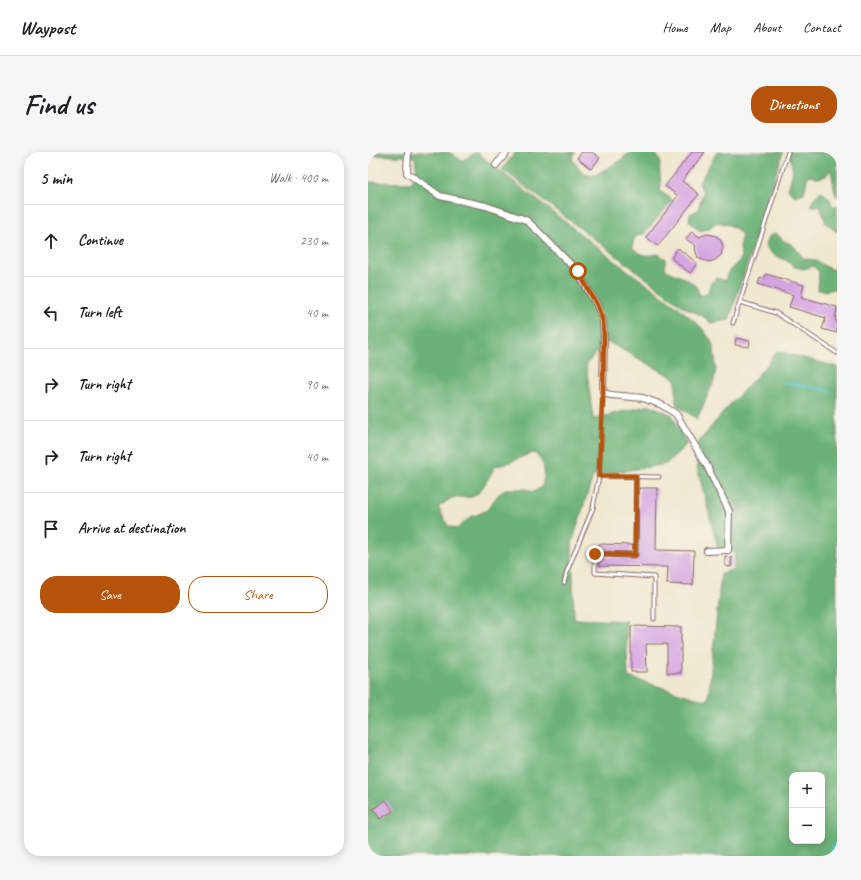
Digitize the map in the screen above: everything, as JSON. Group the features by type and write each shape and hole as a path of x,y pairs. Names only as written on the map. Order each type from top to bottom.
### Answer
{"street":[{"path":"408,152 407,173 440,196 486,206 526,220 538,230 578,271 597,305 603,321 603,393 643,398 662,404 676,414 707,466 729,511 728,550 707,552"},
{"path":"496,165 507,152"}],"lane":[{"path":"733,323 788,152"},
{"path":"740,302 776,313 837,353"},
{"path":"564,583 567,571 594,508 599,476 603,393"},
{"path":"599,476 659,477"},
{"path":"636,476 635,555 595,554 595,573 654,577 654,619"}],"green space":[{"path":"368,152 449,152 462,161 476,152 620,265 677,306 701,327 711,340 714,350 716,369 714,381 697,419 676,404 676,379 608,342 586,364 593,419 650,405 672,415 687,444 666,464 593,476 572,543 574,619 626,621 628,677 696,698 708,700 721,574 734,569 735,551 718,548 697,467 698,443 727,408 767,365 777,351 837,367 836,856 368,856 368,182 411,183 417,174 415,157 368,155","holes":["534,453 544,468 542,487 534,492 525,489 505,489 498,495 487,510 470,517 457,529 448,526 438,507 455,497 469,497 477,494 496,466 507,464"]},
{"path":"516,152 575,152 572,159 584,174 593,176 617,163 630,152 654,152 660,161 660,191 673,200 644,234 639,234 634,239 632,248 644,255 658,254 666,259 665,269 690,281 697,288 700,296 708,293 710,284 717,278 725,281 728,272 741,259 740,244 742,235 737,229 717,222 709,228 700,231 689,221 690,214 698,210 703,192 699,183 717,152 783,152 729,320 711,323 703,316 684,307 502,169"},
{"path":"790,152 837,152 837,197 834,190 830,169 826,176 817,178 808,175 804,193 795,196 788,190 793,171 789,154"},
{"path":"821,191 829,198 833,207 837,205 837,232 826,223 819,206 810,206 814,198"},
{"path":"776,233 784,241 793,245 804,259 814,260 830,269 837,270 837,288 827,291 818,290 819,272 813,266 804,269 795,267 771,253 765,246 768,237"}],"building":[{"path":"582,152 592,152 600,158 591,169 577,158"},
{"path":"692,152 705,152 682,181 699,194 658,246 646,237 678,196 665,186"},
{"path":"692,231 699,237 707,234 718,237 723,247 721,255 715,260 709,262 698,258 695,249 696,246 686,239"},
{"path":"678,248 697,263 690,273 671,258"},
{"path":"766,274 804,285 801,297 837,307 835,320 837,321 837,333 822,329 826,318 789,307 793,295 758,284 760,278 764,279"},
{"path":"736,338 750,341 749,347 735,345"},
{"path":"639,488 657,488 656,550 694,551 693,585 667,584 668,567 599,566 599,557 635,558 638,556"},
{"path":"599,544 632,545 632,552 599,551"},
{"path":"725,556 732,557 731,567 725,566"},
{"path":"631,626 681,627 681,673 667,673 667,644 646,644 647,672 631,672"},
{"path":"386,800 393,811 380,819 373,809"}],"waterway":[{"path":"783,382 831,391"},
{"path":"835,856 837,848"}],"route":[{"path":"578,271 597,305 603,321 603,393 599,476 636,476 635,555 595,554"}]}
